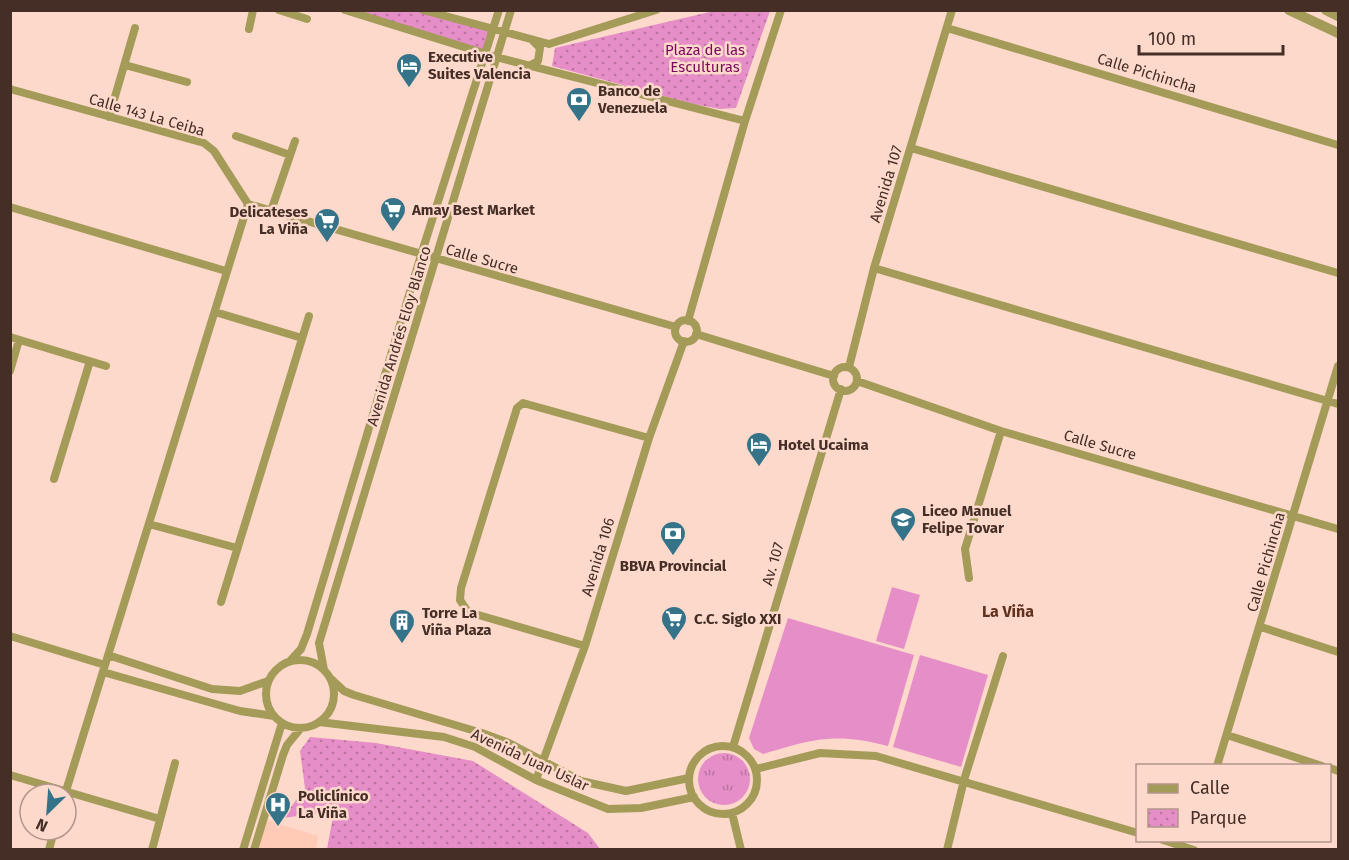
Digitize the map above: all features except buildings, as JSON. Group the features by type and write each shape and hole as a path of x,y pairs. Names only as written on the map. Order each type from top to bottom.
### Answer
{"street":[{"path":"249,29 253,10"},
{"path":"279,10 307,19"},
{"path":"345,10 496,57 745,121"},
{"path":"423,10 549,44 656,10"},
{"name":"Avenida Andrés Eloy Blanco","path":"290,661 301,649 310,625 421,255 500,10"},
{"name":"Avenida Andrés Eloy Blanco","path":"324,670 319,643 510,10"},
{"path":"688,321 745,121 781,10"},
{"name":"Avenida 107","path":"849,367 874,268 952,10"},
{"path":"1289,10 1338,33"},
{"path":"1326,10 1338,16"},
{"path":"109,117 135,28"},
{"name":"Calle Pichincha","path":"947,28 1338,145"},
{"path":"529,66 538,61 541,54 540,48 532,41"},
{"path":"125,65 187,82"},
{"name":"Calle 143 La Ceiba","path":"10,89 204,144 214,151 248,204"},
{"path":"236,136 290,155"},
{"path":"271,211 295,141"},
{"path":"911,148 1338,273"},
{"path":"68,782 248,204"},
{"name":"Calle Sucre","path":"248,204 436,260 676,327"},
{"path":"10,207 226,271"},
{"path":"874,268 1338,404"},
{"path":"215,312 302,338"},
{"path":"221,602 309,316"},
{"path":"688,321 695,327 696,334 692,340 684,341 676,335 676,327 681,322 688,321"},
{"path":"696,334 834,376"},
{"path":"10,371 15,339 106,366"},
{"name":"Avenida 106","path":"536,780 585,646 649,438 684,341"},
{"path":"54,479 90,361"},
{"name":"Calle Pichincha","path":"1217,764 1261,627 1338,366"},
{"path":"841,367 849,367 856,373 857,381 852,388 841,389 835,384 834,376 841,367"},
{"name":"Calle Sucre","path":"857,381 1001,431 1338,529"},
{"name":"Av. 107","path":"733,747 841,389"},
{"path":"585,646 468,612 460,600 464,576 517,408 523,403 649,438"},
{"path":"969,578 965,549 1001,431"},
{"path":"149,524 237,548"},
{"path":"1261,627 1338,652"},
{"path":"10,636 240,711 274,716"},
{"path":"108,655 212,689 240,691 268,681"},
{"path":"947,849 964,780 1003,656"},
{"path":"304,660 324,670 334,690 333,702 328,714 319,722 300,728 282,723 274,716 266,700 268,681 274,671 290,661 304,660"},
{"name":"Avenida Juan Uslar","path":"330,678 344,691 354,696 509,743 581,781 626,791 689,778"},
{"name":"Avenida Juan Uslar","path":"319,722 444,737 474,747 536,780 608,809 641,808 694,797"},
{"path":"243,849 282,723"},
{"path":"254,849 283,755 287,745 300,728"},
{"path":"1227,735 1319,764"},
{"path":"716,747 733,747 746,754 756,769 758,778 753,796 741,809 732,813 710,811 694,797 689,778 697,758 706,751 716,747"},
{"path":"756,769 820,753 876,756 964,780 1027,802 1136,833"},
{"path":"152,849 176,763"},
{"path":"10,775 33,782"},
{"path":"78,796 160,819"},
{"path":"732,813 741,849"},
{"path":"1171,842 1192,847"}],"shaded area":[{"name":"Policlínico La Viña","path":"267,820 318,836 316,849 257,850"}],"green space":[{"path":"345,11 423,11 494,31 486,54"},
{"name":"Plaza de las Esculturas","path":"714,11 770,11 736,108 720,109 693,104 552,66 555,48"},
{"path":"892,587 920,595 904,649 876,641"},
{"path":"788,618 914,655 888,746 838,738 796,744 763,754 754,749 749,738"},
{"path":"920,655 988,675 961,767 893,747"},
{"path":"310,737 376,743 473,761 588,833 600,849 327,849 334,811 283,818 305,788 300,751"},
{"path":"719,753 729,753 739,757 746,764 750,779 746,794 739,801 729,805 719,805 709,801 702,794 698,784 698,774 702,764 709,757"}],"place":[{"name":"Executive Suites Valencia","path":"409,89"},
{"name":"Banco de Venezuela","path":"579,123"},
{"name":"Amay Best Market","path":"393,233"},
{"name":"Delicateses La Viña","path":"327,244"},
{"name":"Hotel Ucaima","path":"759,468"},
{"name":"Liceo Manuel Felipe Tovar","path":"903,543"},
{"name":"BBVA Provincial","path":"673,557"},
{"name":"C.C. Siglo XXI","path":"674,642"},
{"name":"Torre La Viña Plaza","path":"402,645"},
{"name":"Policlínico La Viña","path":"278,828"}],"district":[{"name":"La Viña","path":"1008,611"}]}
